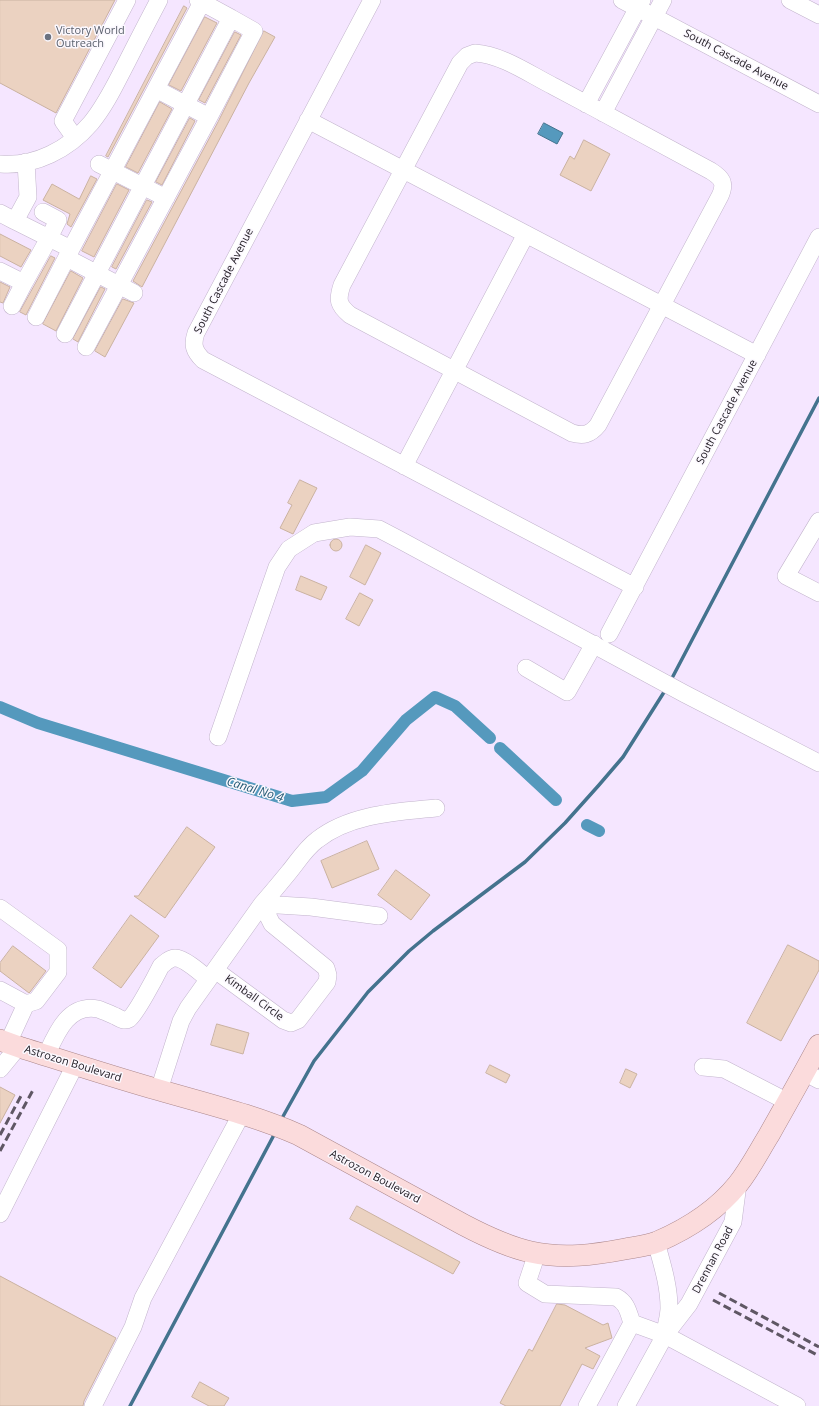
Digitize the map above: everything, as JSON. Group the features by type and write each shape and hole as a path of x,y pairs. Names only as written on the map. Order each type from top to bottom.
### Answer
{"main road":[{"name":"Astrozon Boulevard","path":"9,1043 75,1065 247,1115 298,1136 490,1238 513,1247 537,1253 568,1256 590,1255 640,1247 656,1242 699,1219 720,1203 738,1184"},
{"name":"Drennan Road","path":"738,1184 788,1102 812,1076 819,1045"}],"street":[{"path":"75,138 63,121 127,0"},
{"path":"0,164 35,160 63,148 91,123 116,83 158,0"},
{"name":"South Cascade Avenue","path":"372,0 196,333 193,342 194,348 203,360 635,587"},
{"name":"South Cascade Avenue","path":"622,0 640,4 654,17 819,104"},
{"path":"603,113 663,0"},
{"path":"790,0 819,16"},
{"path":"36,317 69,254 106,167 200,1 254,30 166,198 127,290 86,347"},
{"path":"586,104 640,4"},
{"path":"65,334 231,18"},
{"path":"475,53 486,54 503,60 586,104 711,171 719,176 723,183 723,189 598,425 593,431 580,435 572,433 350,315 343,309 339,302 339,294 342,285 460,63 467,56 475,53"},
{"path":"154,83 185,105 209,117"},
{"path":"308,120 757,356"},
{"path":"26,162 28,197 7,217 49,238 97,274 127,290"},
{"path":"106,167 166,198"},
{"path":"12,306 58,220 43,212"},
{"path":"404,466 526,234"},
{"name":"South Cascade Avenue","path":"609,634 819,237"},
{"path":"0,271 24,284"},
{"path":"819,520 786,576 819,593"},
{"path":"218,737 277,567 289,549 314,533 350,527 379,529 685,694 819,763"},
{"path":"526,668 567,692 594,644"},
{"path":"262,904 316,840 335,827 357,820 393,812 436,808"},
{"path":"262,904 311,907 379,916"},
{"name":"Kimball Circle","path":"159,1090 180,1021 212,974 262,904 272,924 326,968 328,975 327,982 298,1020 291,1023 283,1020 212,974"},
{"path":"0,908 58,950 58,972 36,1001 26,1004 0,990"},
{"path":"46,1056 61,1027 70,1016 79,1010 97,1009 124,1020 129,1018 135,1012 161,966 167,961 175,958 182,959 212,974"},
{"path":"0,1069 9,1043 26,1004"},
{"path":"0,1214 75,1065"},
{"path":"703,1067 724,1069 788,1102"},
{"path":"93,1406 133,1327 143,1298 247,1115"},
{"name":"Drennan Road","path":"626,1406 665,1335 689,1304 733,1222 738,1184"},
{"path":"656,1242 666,1279 668,1294 669,1309 665,1335"},
{"path":"537,1253 527,1283 545,1294 616,1297 627,1306 632,1323 587,1406"},
{"path":"632,1323 665,1335 797,1406"}],"water":[{"path":"544,123 563,133 557,144 538,134"}],"building":[{"name":"Victory World Outreach","path":"0,0 115,0 56,113 0,83"},
{"path":"184,6 187,8 108,157 106,156"},
{"path":"205,17 217,23 181,91 169,85"},
{"path":"264,31 275,37 249,83 142,287 133,281 218,122"},
{"path":"235,32 241,35 205,103 199,100"},
{"path":"160,102 172,109 138,173 126,167"},
{"path":"190,118 195,121 162,185 156,182"},
{"path":"584,140 610,154 591,191 560,175 570,156 574,159"},
{"path":"91,176 97,179 71,227 67,224 70,214 43,200 52,184 79,199"},
{"path":"117,184 129,190 94,257 82,251"},
{"path":"147,200 152,202 116,269 112,267"},
{"path":"0,234 31,250 21,267 0,256"},
{"path":"51,256 55,258 26,315 20,312"},
{"path":"71,271 83,278 56,331 43,324"},
{"path":"0,282 10,287 3,303 0,302"},
{"path":"101,287 105,289 78,342 73,339"},
{"path":"123,299 134,303 105,357 95,351"},
{"path":"300,480 317,488 293,534 280,528 292,505 288,503"},
{"path":"334,539 338,539 342,545 338,551 334,551 330,547 330,543"},
{"path":"366,545 381,553 365,585 350,577"},
{"path":"301,576 327,587 321,600 296,590"},
{"path":"360,593 373,600 359,626 346,619"},
{"path":"187,827 215,847 165,918 134,896 138,896"},
{"path":"367,841 379,869 332,888 321,861"},
{"path":"396,870 430,895 411,920 378,895"},
{"path":"131,915 159,936 121,988 93,968"},
{"path":"788,945 819,961 819,970 781,1041 747,1023"},
{"path":"13,946 46,971 29,993 0,971 0,963"},
{"path":"217,1024 249,1033 243,1054 211,1045"},
{"path":"490,1065 510,1075 506,1083 486,1073"},
{"path":"626,1069 637,1074 630,1088 620,1083"},
{"path":"0,1087 15,1095 0,1123"},
{"path":"357,1206 460,1262 453,1274 350,1219"},
{"path":"0,1276 116,1338 84,1401 83,1406 0,1406"},
{"path":"557,1304 565,1305 603,1325 608,1323 612,1338 585,1348 600,1356 593,1369 582,1364 560,1406 506,1406 500,1403 529,1349 532,1351"},
{"path":"200,1382 229,1398 224,1406 209,1406 192,1397"}],"waterway":[{"path":"671,680 819,398"},
{"path":"281,1120 314,1061 368,992 409,951 433,931 525,862 565,823 623,757 666,689"},
{"name":"Canal No 4","path":"0,707 38,723 292,801 326,797 362,771 406,720 435,697 455,706 490,738"},
{"name":"Canal No 4","path":"500,748 556,800"},
{"name":"Canal No 4","path":"587,825 599,831"},
{"path":"130,1406 275,1133"}],"railway":[{"path":"0,1151 33,1090"},
{"path":"0,1135 21,1096"},
{"path":"719,1293 819,1347"},
{"path":"713,1300 819,1356"}],"place":[{"name":"Victory World Outreach","path":"48,37"}]}
